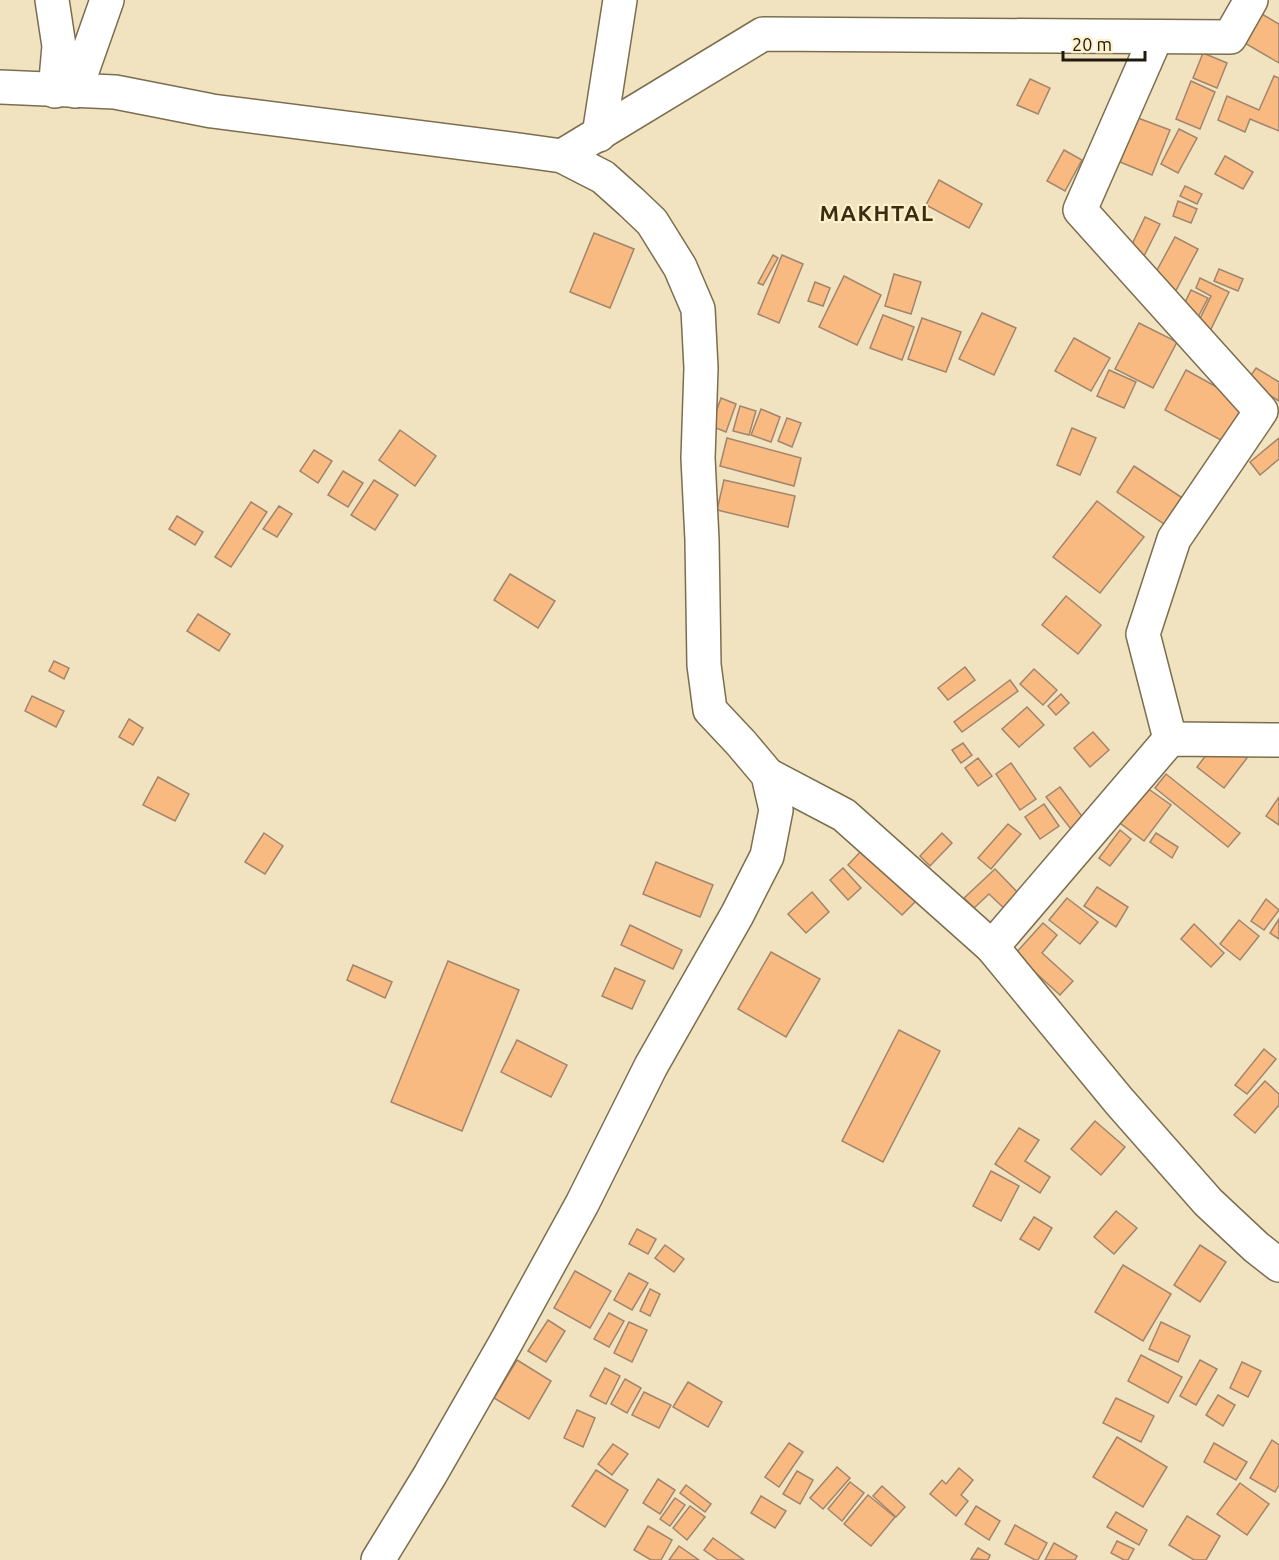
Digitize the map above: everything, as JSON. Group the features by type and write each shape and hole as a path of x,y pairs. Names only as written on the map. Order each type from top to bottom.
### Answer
{"street":[{"path":"52,0 65,91"},
{"path":"65,91 107,0"},
{"path":"598,135 620,0"},
{"path":"562,156 763,34 1230,37 1251,0"},
{"path":"1156,37 1080,210 1262,411 1174,539 1143,633 1170,739"},
{"path":"0,87 115,92 212,111 562,156 603,177 652,222 680,267 698,309 700,368 698,458 704,665 710,710 768,775 844,814 992,947 1119,1101 1208,1202 1256,1247 1279,1265"},
{"path":"992,947 1170,739 1279,740"},
{"path":"378,1560 505,1344 582,1204 651,1066 737,915 767,856 776,810 768,775"}],"building":[{"path":"1260,13 1279,24 1279,63 1243,42"},
{"path":"1203,53 1227,63 1217,88 1193,78"},
{"path":"1274,76 1279,78 1279,131 1250,119 1245,132 1218,120 1227,96 1259,110"},
{"path":"1030,79 1050,88 1038,114 1017,105"},
{"path":"1191,81 1215,92 1200,129 1176,119"},
{"path":"1138,118 1170,130 1152,175 1120,162"},
{"path":"1179,129 1197,138 1178,173 1161,164"},
{"path":"1064,150 1082,160 1065,191 1047,181"},
{"path":"1225,156 1253,172 1243,189 1215,174"},
{"path":"939,180 982,204 969,228 926,205"},
{"path":"1185,186 1202,194 1197,204 1180,196"},
{"path":"1178,201 1197,209 1191,223 1173,216"},
{"path":"1145,217 1160,224 1139,266 1125,259"},
{"path":"594,233 634,249 610,308 570,292"},
{"path":"1175,237 1198,249 1173,296 1150,283"},
{"path":"773,255 778,258 763,285 758,283"},
{"path":"782,255 803,264 779,323 758,314"},
{"path":"1219,269 1243,279 1238,291 1214,281"},
{"path":"894,274 921,282 911,314 885,306"},
{"path":"844,276 881,295 857,345 819,327"},
{"path":"1200,278 1229,292 1210,331 1197,325 1211,296 1196,288"},
{"path":"815,282 830,288 823,306 808,301"},
{"path":"1191,290 1208,298 1195,323 1179,315"},
{"path":"982,313 1016,328 994,375 959,359"},
{"path":"883,315 914,327 902,360 870,348"},
{"path":"922,318 961,332 946,372 908,359"},
{"path":"1139,323 1177,342 1153,388 1115,369"},
{"path":"1074,338 1110,358 1091,391 1055,371"},
{"path":"1256,368 1279,382 1279,401 1247,381"},
{"path":"1109,370 1136,382 1124,408 1097,396"},
{"path":"1186,370 1251,406 1230,445 1165,410"},
{"path":"721,398 736,404 726,432 711,426"},
{"path":"740,406 756,411 749,435 733,431"},
{"path":"761,409 780,417 771,442 751,435"},
{"path":"787,418 801,423 792,447 778,441"},
{"path":"1072,428 1096,438 1080,475 1057,465"},
{"path":"400,430 436,456 415,486 379,460"},
{"path":"727,438 801,458 794,486 720,466"},
{"path":"1279,438 1279,459 1260,475 1250,462"},
{"path":"314,450 332,461 318,483 300,471"},
{"path":"1134,466 1184,499 1167,526 1117,492"},
{"path":"343,471 363,483 348,507 328,495"},
{"path":"374,480 398,495 375,530 351,515"},
{"path":"724,480 795,496 788,527 717,510"},
{"path":"1097,501 1144,537 1100,593 1053,557"},
{"path":"251,502 267,512 231,567 215,557"},
{"path":"279,506 292,514 277,537 263,529"},
{"path":"177,516 203,532 195,545 169,529"},
{"path":"510,574 555,601 538,628 494,600"},
{"path":"1066,596 1101,625 1078,654 1042,625"},
{"path":"198,614 230,634 219,651 187,631"},
{"path":"54,661 69,668 64,679 49,671"},
{"path":"965,667 975,680 948,700 938,688"},
{"path":"1034,669 1057,690 1043,705 1020,684"},
{"path":"1010,680 1018,691 962,732 954,722"},
{"path":"1061,694 1069,703 1056,715 1048,706"},
{"path":"32,696 64,711 56,727 25,711"},
{"path":"1027,707 1044,725 1019,747 1002,729"},
{"path":"129,719 143,728 133,745 119,737"},
{"path":"1093,732 1109,750 1090,767 1074,748"},
{"path":"963,743 972,755 961,763 952,750"},
{"path":"1228,744 1247,758 1224,788 1197,767 1210,750 1219,756"},
{"path":"978,758 992,776 978,786 965,768"},
{"path":"1011,763 1036,799 1020,810 996,774"},
{"path":"1166,774 1240,833 1228,847 1155,788"},
{"path":"158,777 189,794 175,821 143,805"},
{"path":"1060,787 1087,823 1074,833 1046,797"},
{"path":"1147,788 1171,805 1144,841 1120,823"},
{"path":"1279,797 1279,825 1266,816"},
{"path":"1044,804 1059,826 1040,839 1025,817"},
{"path":"1008,824 1021,834 991,869 978,858"},
{"path":"1120,830 1131,839 1110,866 1099,858"},
{"path":"264,833 283,846 265,874 245,862"},
{"path":"942,833 952,843 930,866 920,856"},
{"path":"1156,833 1178,847 1172,858 1150,842"},
{"path":"862,850 916,901 902,915 848,865"},
{"path":"656,862 713,885 700,917 643,894"},
{"path":"843,868 861,888 848,900 830,880"},
{"path":"995,869 1023,898 1008,912 989,894 974,908 964,898"},
{"path":"1097,887 1128,907 1116,927 1084,906"},
{"path":"812,892 829,912 806,933 788,914"},
{"path":"1067,898 1098,922 1080,944 1049,920"},
{"path":"1266,899 1279,910 1264,930 1251,921"},
{"path":"1279,919 1279,939 1270,933"},
{"path":"1239,920 1259,936 1240,960 1220,944"},
{"path":"1043,923 1057,935 1042,953 1073,981 1060,995 1015,954"},
{"path":"1194,924 1224,953 1211,967 1181,939"},
{"path":"630,925 682,950 673,969 621,945"},
{"path":"771,952 820,979 786,1037 738,1009"},
{"path":"448,961 519,990 462,1131 391,1102"},
{"path":"353,965 392,982 385,998 347,980"},
{"path":"615,968 645,981 632,1009 602,996"},
{"path":"899,1030 940,1051 883,1162 842,1141"},
{"path":"517,1040 567,1065 551,1097 501,1072"},
{"path":"1264,1049 1276,1059 1247,1094 1235,1085"},
{"path":"1265,1081 1279,1094 1279,1105 1255,1133 1234,1115"},
{"path":"1095,1121 1125,1147 1101,1175 1071,1149"},
{"path":"1019,1128 1039,1140 1025,1161 1050,1177 1040,1193 995,1164"},
{"path":"991,1171 1019,1186 1001,1221 973,1206"},
{"path":"1116,1211 1137,1228 1114,1254 1094,1237"},
{"path":"1034,1217 1052,1228 1039,1250 1020,1239"},
{"path":"637,1229 656,1239 648,1254 629,1244"},
{"path":"665,1245 684,1259 674,1272 655,1258"},
{"path":"1200,1245 1226,1262 1200,1302 1174,1285"},
{"path":"1123,1265 1171,1294 1143,1341 1095,1312"},
{"path":"575,1271 611,1291 590,1328 554,1308"},
{"path":"629,1273 648,1283 632,1310 614,1300"},
{"path":"650,1289 660,1294 650,1316 640,1311"},
{"path":"609,1313 624,1321 609,1347 594,1339"},
{"path":"548,1320 565,1331 546,1362 528,1351"},
{"path":"629,1322 647,1330 632,1362 614,1353"},
{"path":"1161,1322 1190,1336 1178,1362 1149,1349"},
{"path":"1141,1355 1182,1377 1168,1403 1128,1381"},
{"path":"517,1360 551,1381 529,1419 494,1398"},
{"path":"1200,1360 1217,1369 1196,1405 1180,1396"},
{"path":"1242,1362 1261,1371 1248,1397 1230,1388"},
{"path":"605,1368 620,1376 606,1404 590,1396"},
{"path":"625,1379 641,1388 627,1413 611,1404"},
{"path":"688,1382 722,1402 708,1427 673,1407"},
{"path":"644,1392 671,1405 659,1428 632,1415"},
{"path":"1218,1395 1235,1405 1223,1426 1206,1415"},
{"path":"1116,1398 1154,1416 1141,1442 1103,1423"},
{"path":"577,1410 595,1418 583,1447 564,1438"},
{"path":"1117,1437 1167,1467 1143,1507 1093,1477"},
{"path":"1272,1440 1279,1445 1279,1485 1275,1492 1250,1478"},
{"path":"789,1443 803,1452 779,1487 765,1477"},
{"path":"1214,1443 1247,1462 1236,1480 1204,1462"},
{"path":"613,1444 628,1454 612,1475 598,1464"},
{"path":"837,1467 850,1478 823,1509 810,1498"},
{"path":"959,1468 973,1480 961,1495 968,1501 956,1516 930,1494 942,1480 946,1484"},
{"path":"596,1470 628,1490 605,1527 572,1506"},
{"path":"797,1471 813,1480 800,1504 783,1494"},
{"path":"658,1479 675,1490 660,1514 643,1503"},
{"path":"850,1482 864,1493 842,1521 828,1509"},
{"path":"1240,1483 1269,1504 1247,1535 1217,1514"},
{"path":"686,1485 711,1504 705,1512 680,1493"},
{"path":"882,1486 905,1507 896,1517 873,1496"},
{"path":"868,1495 895,1517 871,1546 844,1524"},
{"path":"761,1496 786,1511 775,1528 751,1513"},
{"path":"675,1498 685,1505 670,1526 660,1519"},
{"path":"690,1506 705,1517 687,1540 673,1528"},
{"path":"976,1506 1000,1521 989,1540 965,1524"},
{"path":"1116,1512 1147,1530 1139,1545 1107,1527"},
{"path":"1187,1516 1220,1536 1206,1560 1194,1560 1169,1545"},
{"path":"1015,1525 1047,1543 1038,1560 1005,1544"},
{"path":"648,1526 672,1540 661,1560 651,1560 634,1550"},
{"path":"713,1538 744,1560 718,1560 704,1550"},
{"path":"1117,1541 1134,1549 1128,1560 1111,1553"},
{"path":"1054,1543 1077,1556 1075,1560 1045,1560"},
{"path":"679,1546 699,1560 669,1560"},
{"path":"978,1548 990,1555 988,1560 971,1559"}],"district":[{"name":"MAKHTAL","path":"877,212"}]}
